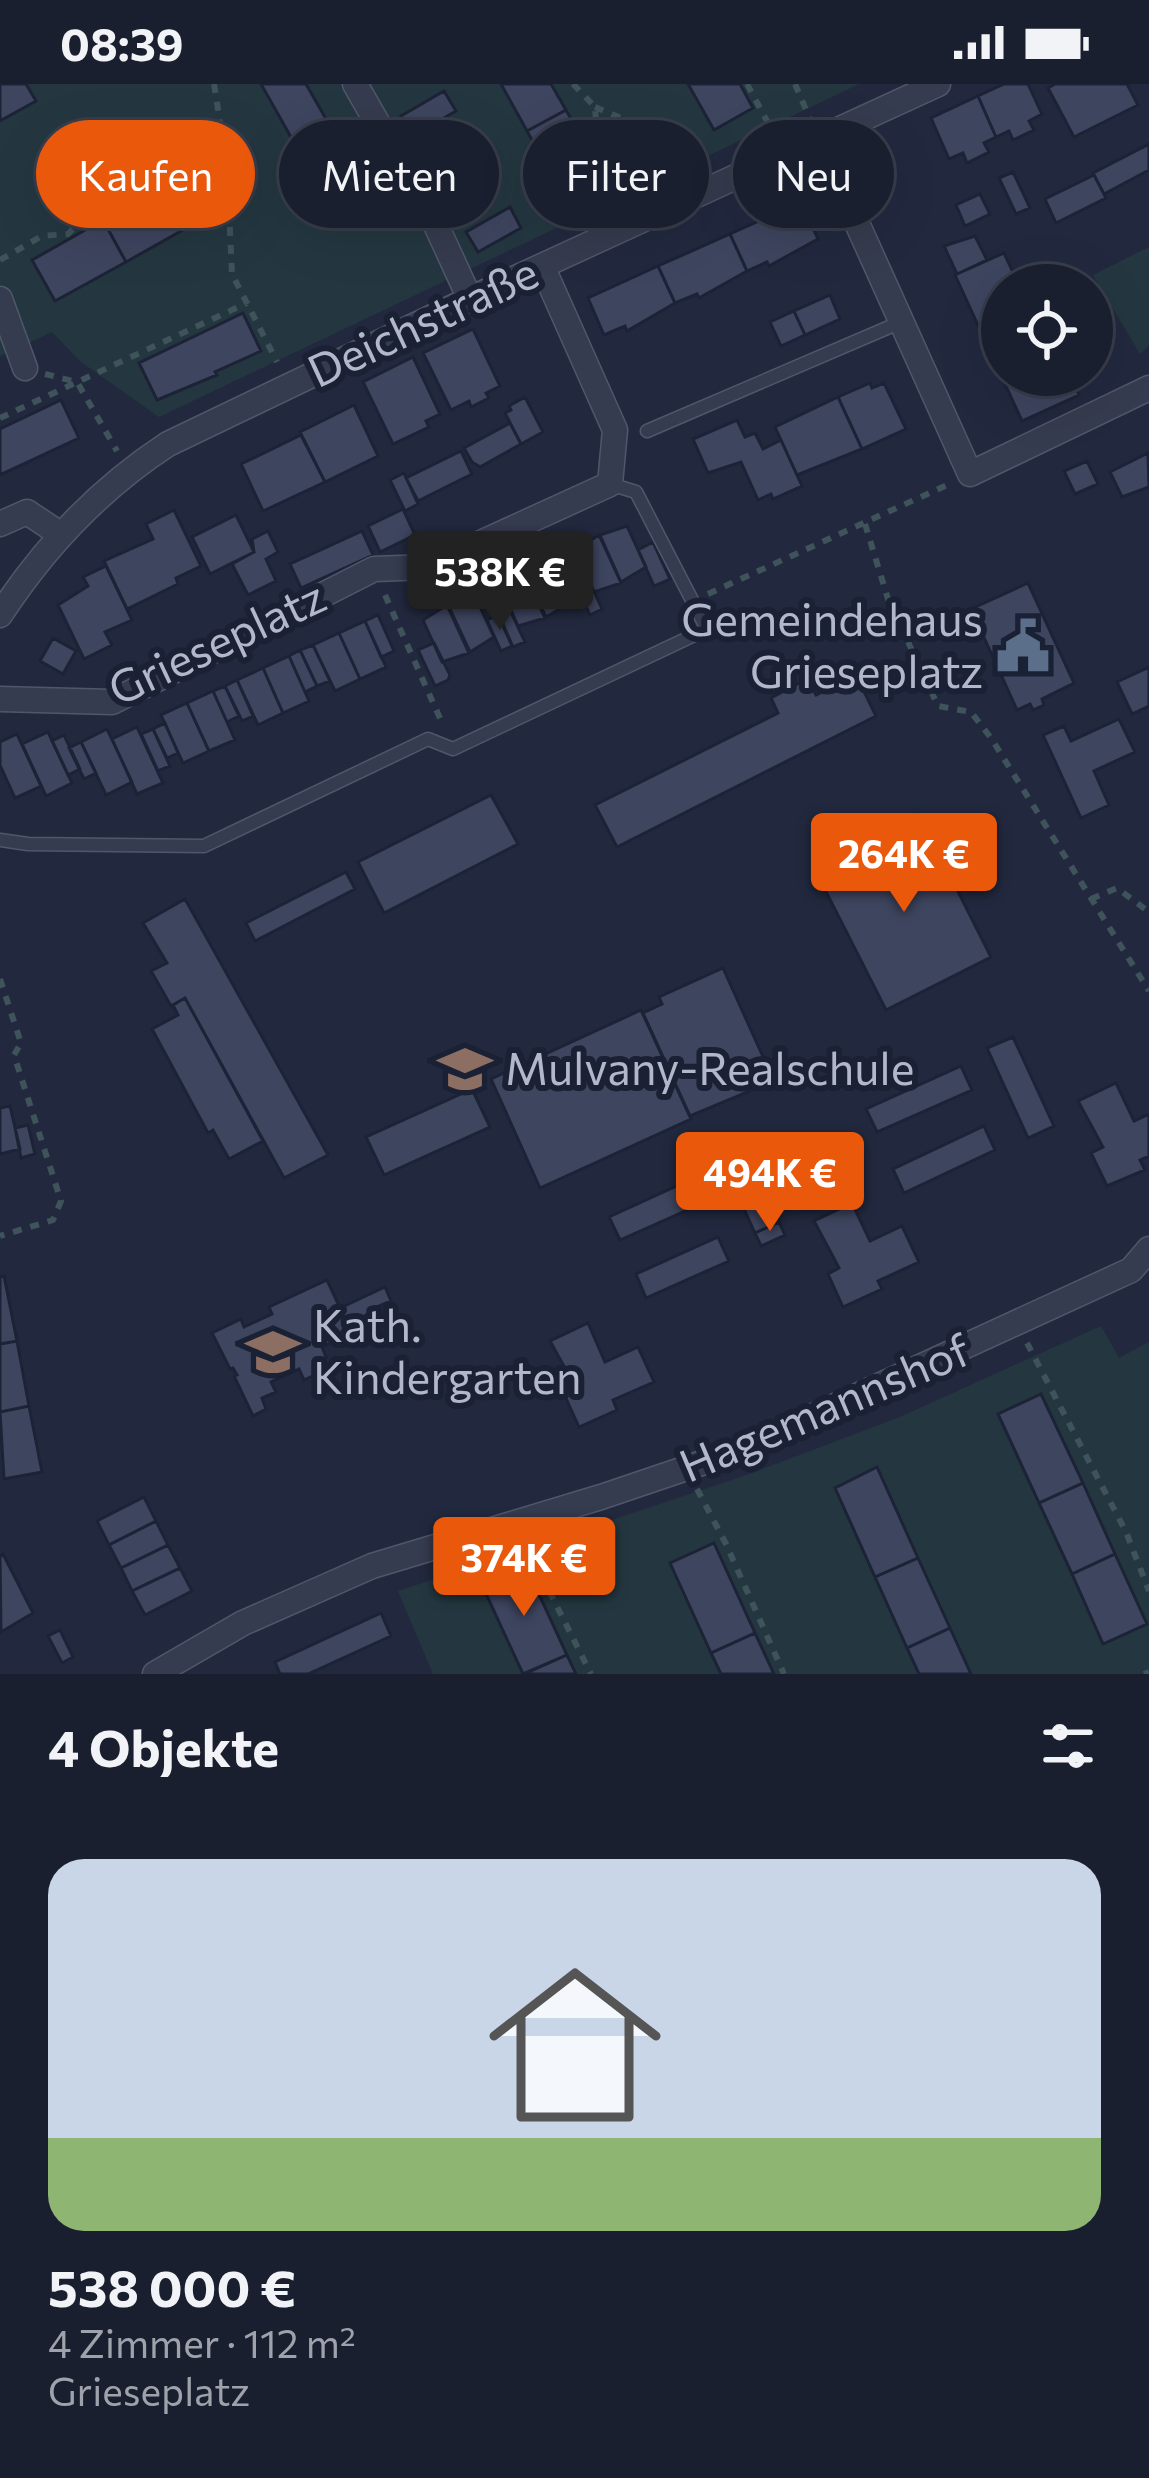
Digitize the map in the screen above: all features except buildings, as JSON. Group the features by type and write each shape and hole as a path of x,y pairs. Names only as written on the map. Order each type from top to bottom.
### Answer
{"street":[{"path":"355,84 436,225 470,298"},
{"name":"Deichstraße","path":"863,120 938,84"},
{"name":"Deichstraße","path":"0,616 60,534 128,470 168,443 626,228"},
{"path":"860,228 970,474 1149,388"},
{"path":"542,266 615,430 610,484"},
{"path":"0,299 25,368"},
{"name":"Grieseplatz","path":"0,699 112,702 374,569 428,567 610,484"},
{"path":"0,524 27,512 60,534"},
{"name":"Hagemannshof","path":"155,1674 243,1623 372,1566 687,1470 815,1418 1131,1270 1149,1250"}],"lane":[{"path":"647,431 902,321"},
{"path":"0,840 204,846 428,739 453,749 706,629 636,492 610,484"}],"path":[{"path":"214,84 222,120"},
{"path":"573,84 595,107 626,120"},
{"path":"747,84 766,120"},
{"path":"595,107 596,120"},
{"path":"0,260 43,236 68,234 74,228"},
{"path":"229,228 232,274 290,385"},
{"path":"0,418 247,303"},
{"path":"25,368 77,382 128,470"},
{"path":"694,600 970,474"},
{"path":"865,524 888,599 938,706 971,712 991,737 1149,992"},
{"path":"374,569 453,749"},
{"path":"1089,900 1117,888 1149,912"},
{"path":"0,979 21,1043 14,1055 61,1201 52,1220 0,1236"},
{"path":"1017,1324 1126,1532 1149,1592"},
{"path":"687,1470 784,1674"},
{"path":"514,1522 590,1674"}],"shaded area":[{"path":"0,84 859,84 783,120 733,120 733,144 709,155 709,120 523,120 523,228 556,228 159,417 80,361 52,332 0,356"},
{"path":"1149,247 1149,345 1140,354 1113,309 1113,265"},
{"path":"1101,1326 1119,1358 1149,1342 1149,1674 433,1674 398,1591 747,1475 900,1417"}],"place":[{"name":"Gemeindehaus Grieseplatz","path":"1023,646"},
{"name":"Mulvany-Realschule","path":"465,1069"},
{"name":"Kath. Kindergarten","path":"273,1352"}]}
